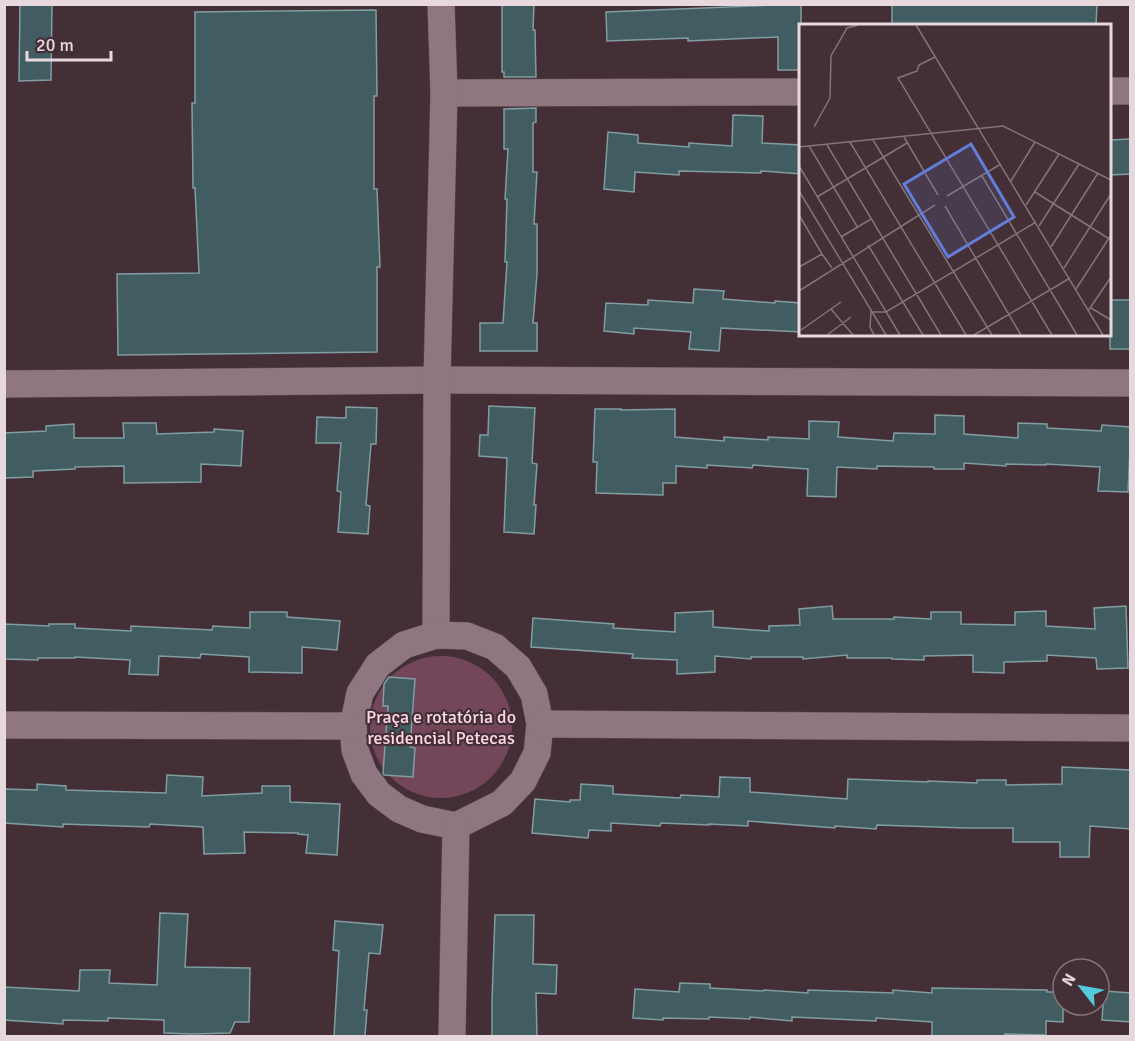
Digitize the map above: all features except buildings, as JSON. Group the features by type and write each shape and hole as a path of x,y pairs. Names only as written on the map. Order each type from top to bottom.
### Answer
{"street":[{"path":"436,635 437,380 444,93 441,4"},
{"path":"1111,91 1131,91"},
{"path":"444,93 799,92"},
{"path":"4,384 437,380 1131,383"},
{"path":"436,635 467,636 495,647 518,667 534,694 540,723 537,753 523,781 502,803 456,826 422,819 399,809 379,794 364,774 355,750 353,726 360,693 378,664 404,645 436,635"},
{"path":"540,723 1131,728"},
{"path":"4,725 353,726"},
{"path":"452,1036 456,826"}],"green space":[{"name":"Praça e rotatória do residencial Petecas","path":"441,656 468,661 491,677 507,700 512,727 507,754 491,777 468,793 441,798 414,793 391,777 375,754 370,727 375,700 391,677 414,661"}]}
